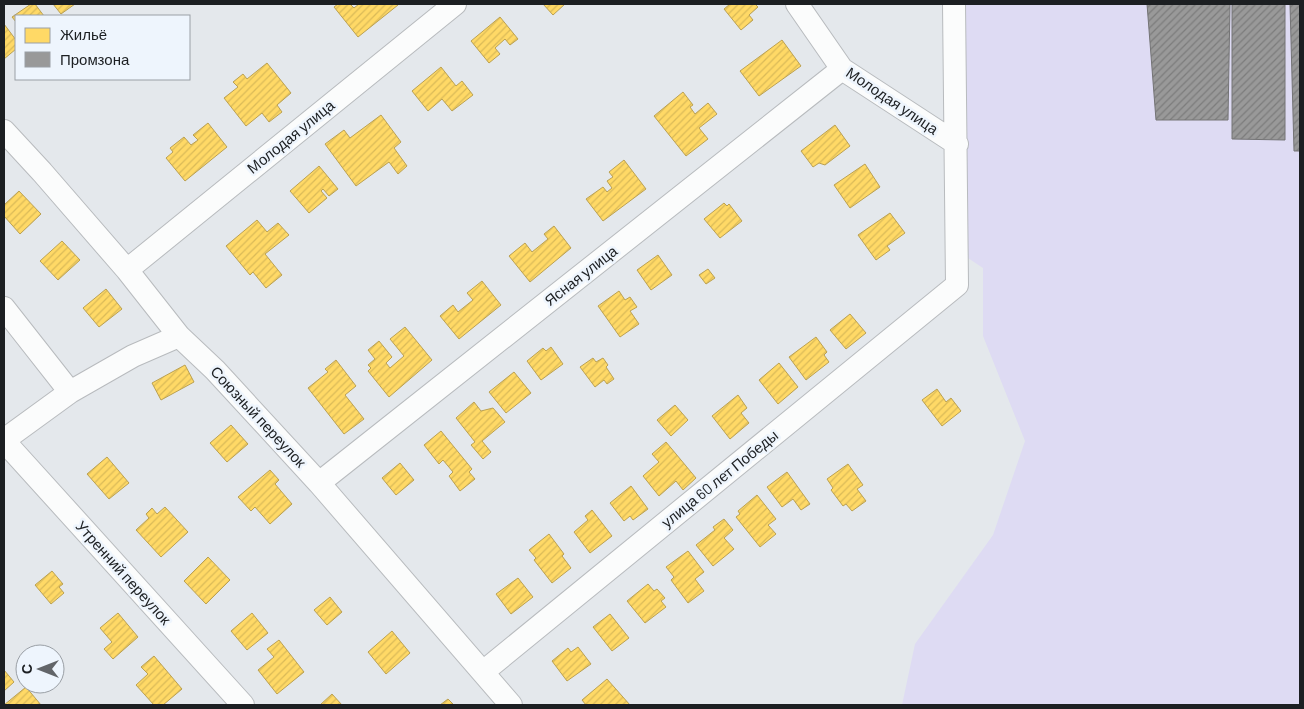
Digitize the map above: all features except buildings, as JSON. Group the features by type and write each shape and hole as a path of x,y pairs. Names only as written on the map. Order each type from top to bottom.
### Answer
{"street":[{"name":"Молодая улица","path":"126,270 455,4"},
{"name":"Молодая улица","path":"797,4 842,69 957,144"},
{"path":"954,4 957,144"},
{"name":"Ясная улица","path":"319,483 842,69"},
{"name":"Союзный переулок","path":"4,131 42,172 126,270 179,336 215,370 319,483 511,705"},
{"name":"улица 60 лет Победы","path":"483,672 957,285 957,144"},
{"path":"4,308 70,392"},
{"path":"4,441 70,392 133,356 179,336"},
{"name":"Утренний переулок","path":"4,441 243,705"}],"shaded area":[{"path":"963,4 1300,4 1300,705 902,705 915,644 993,535 1025,441 983,336 983,268 968,258"}]}
